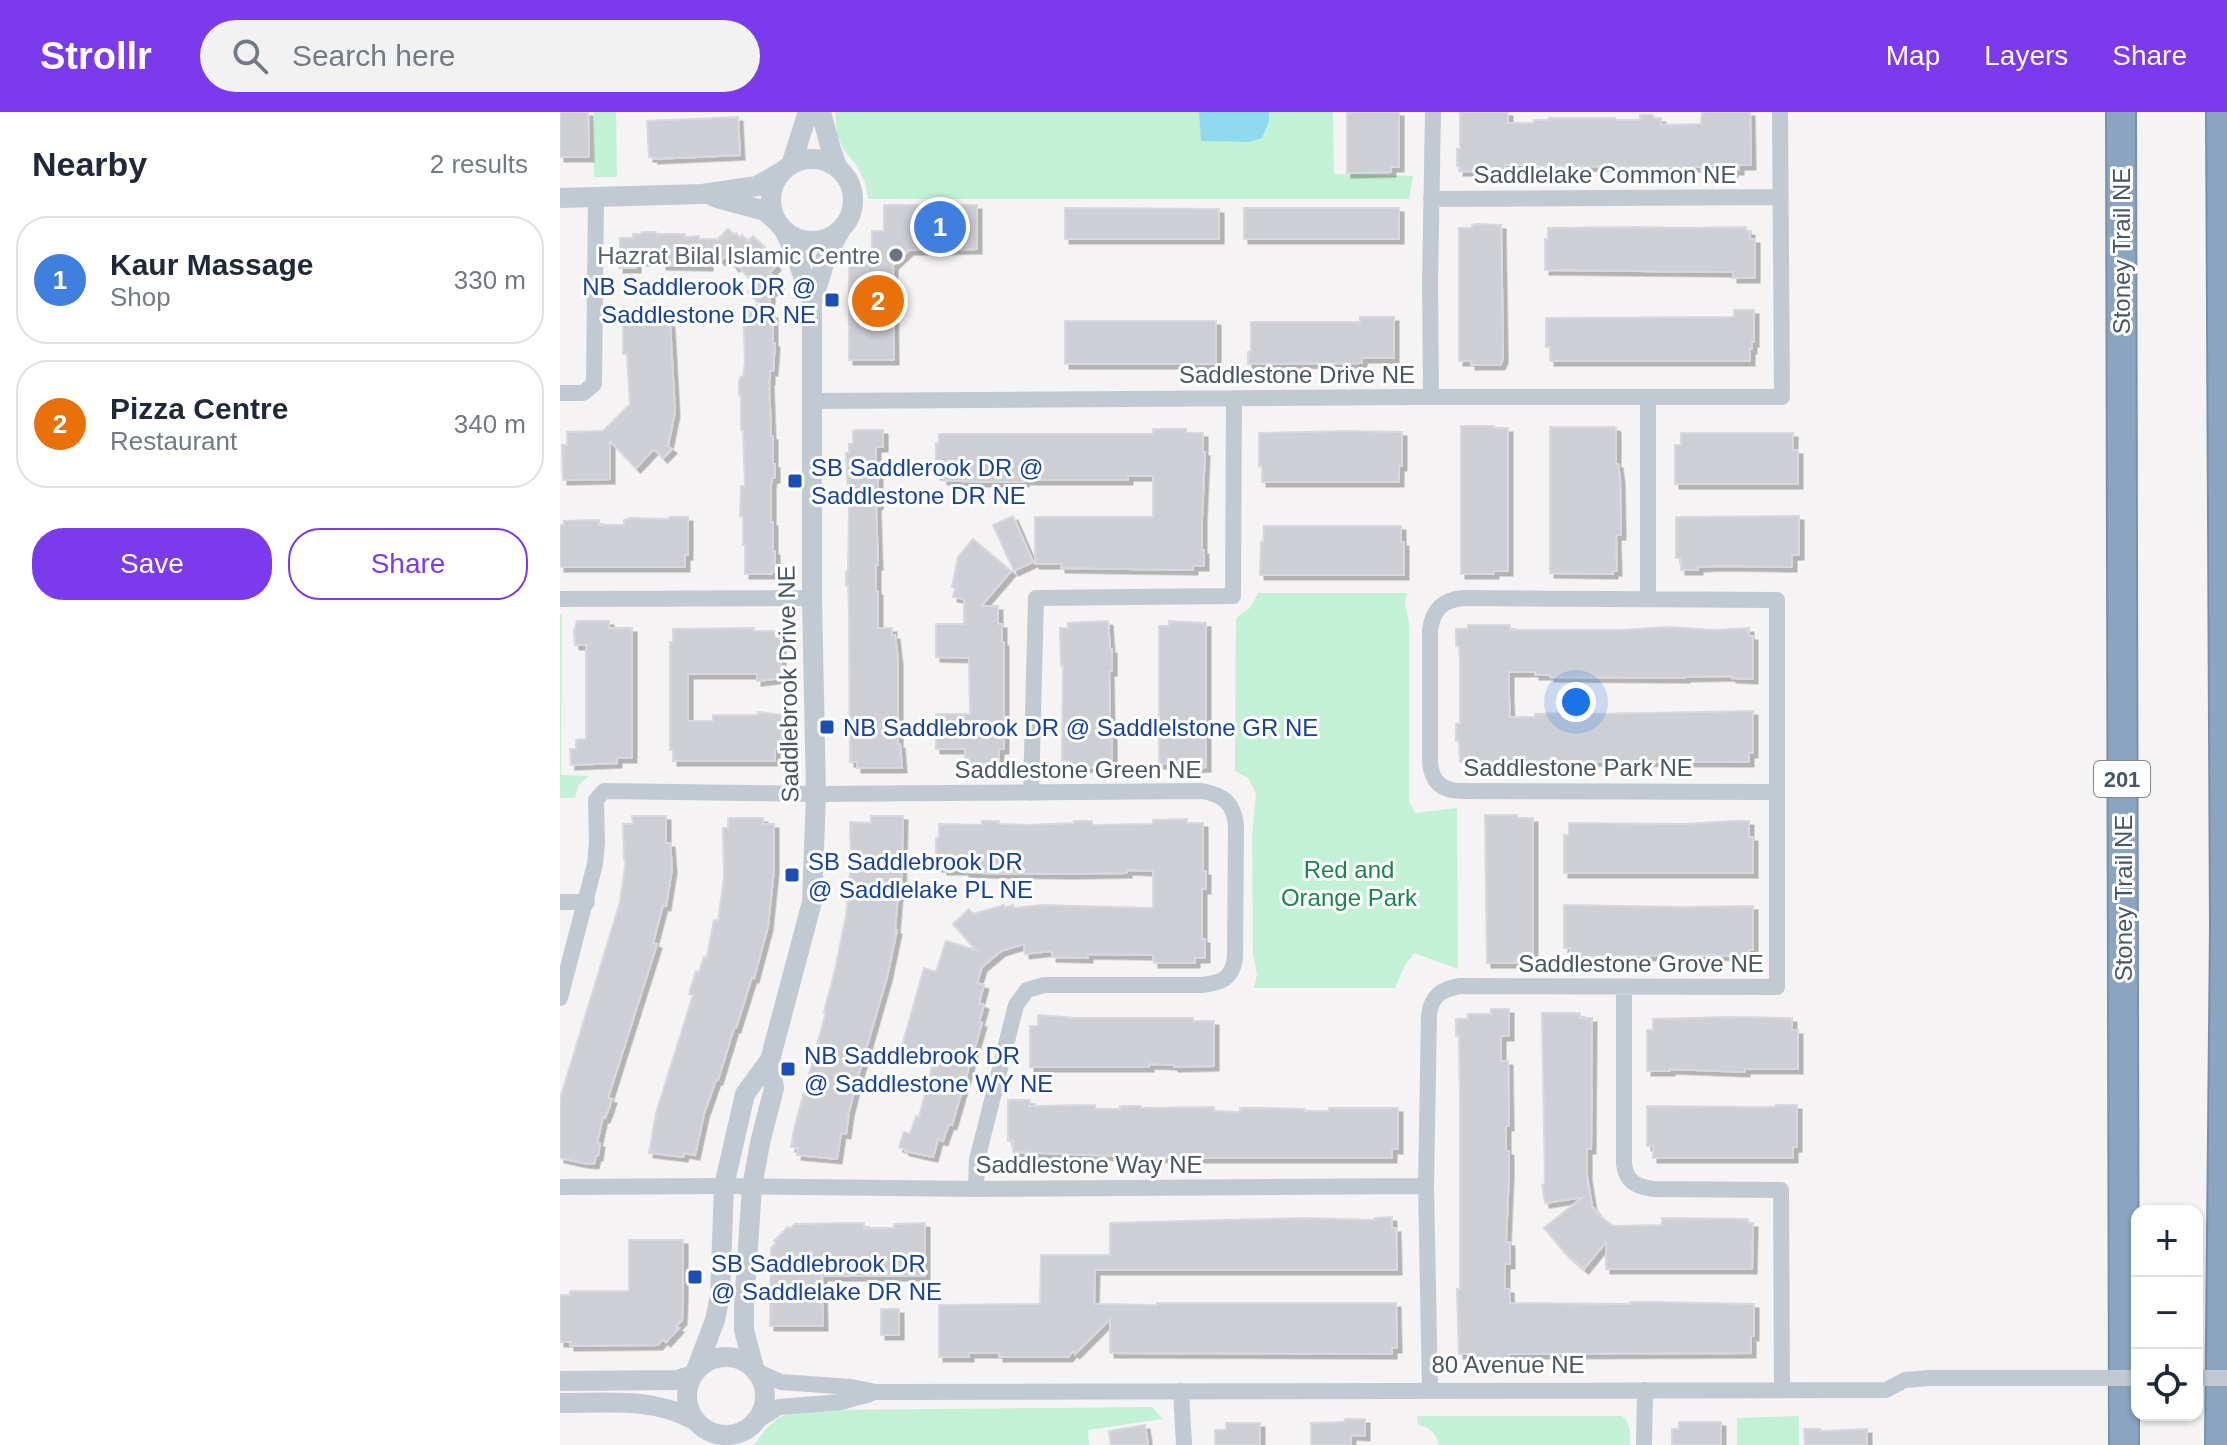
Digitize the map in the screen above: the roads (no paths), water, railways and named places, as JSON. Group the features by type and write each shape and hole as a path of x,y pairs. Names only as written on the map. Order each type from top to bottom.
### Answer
{"highway":[{"path":"2105,112 2122,489"},
{"name":"Stoney Trail NE","path":"2121,112 2124,1445"},
{"path":"2220,1445 2225,943 2221,112"}],"street":[{"path":"780,226 772,210 773,189 787,168 808,112"},
{"path":"821,112 837,167"},
{"path":"1431,397 1433,112"},
{"path":"1779,197 1780,112"},
{"path":"560,198 702,194 757,186 802,160 814,159 837,167 849,181 854,198 851,216 840,231 827,239 812,242 797,238 765,211 702,194"},
{"name":"Saddlelake Common NE","path":"1431,199 1779,197"},
{"name":"Saddlestone Drive NE","path":"813,401 1782,397 1779,197"},
{"path":"560,393 583,393 594,384 596,198"},
{"name":"Saddlebrook Drive NE","path":"780,226 795,252 812,303"},
{"name":"Saddlebrook Drive NE","path":"695,1373 715,1320 720,1296 724,1186 745,1094 770,1060 812,902 816,794 812,598 812,303 827,254 840,231"},
{"path":"1648,397 1648,598"},
{"path":"1031,793 1036,598 1233,596 1234,398"},
{"path":"560,599 812,598"},
{"name":"Saddlestone Park NE","path":"1648,598 1463,598 1446,601 1439,606 1431,620 1430,630 1429,754 1432,778 1445,789 1461,791 1777,792"},
{"name":"Saddlestone Grove NE","path":"1430,1390 1426,1186 1429,1015 1430,1006 1438,994 1460,986 1777,987 1777,600 1648,598"},
{"name":"Saddlestone Green NE","path":"560,998 587,902 597,842 596,800 604,791 816,794 1202,791 1222,797 1232,809 1236,826 1234,966 1226,980 1201,985 1044,985 1027,990 1016,1005 977,1160 976,1189"},
{"path":"560,902 587,902"},
{"path":"1624,987 1624,1164 1631,1182 1654,1189 1781,1190 1782,1390"},
{"name":"Saddlebrook Drive NE","path":"756,1370 744,1330 752,1187 774,1088 770,1060"},
{"name":"Saddlestone Way NE","path":"560,1187 976,1189 1426,1186"},
{"path":"560,1403 645,1403 678,1411 703,1431 714,1434 733,1435 751,1431 766,1403 765,1389 756,1370 742,1360 718,1358 704,1364 689,1382 688,1407 703,1431"},
{"name":"80 Avenue NE","path":"756,1370 781,1382 876,1392 1886,1390 1905,1380 1929,1378 2131,1378"},
{"path":"560,1381 677,1380 695,1373"},
{"path":"2203,1378 2227,1378"},
{"path":"1644,1445 1645,1390"},
{"path":"1181,1391 1184,1445"},
{"name":"80 Avenue NE","path":"751,1431 779,1407 841,1402 876,1392"}],"water":[{"path":"1199,112 1269,112 1269,121 1262,138 1249,142 1201,141"}],"place":[{"name":"Kaur Massage","path":"940,227"},
{"name":"Hazrat Bilal Islamic Centre","path":"896,255"},
{"name":"NB Saddlerook DR @ Saddlestone DR NE","path":"832,300"},
{"name":"Pizza Centre","path":"878,301"},
{"name":"SB Saddlerook DR @ Saddlestone DR NE","path":"795,481"},
{"name":"NB Saddlebrook DR @ Saddlelstone GR NE","path":"827,727"},
{"name":"SB Saddlebrook DR @ Saddlelake PL NE","path":"792,875"},
{"name":"NB Saddlebrook DR @ Saddlestone WY NE","path":"788,1069"},
{"name":"SB Saddlebrook DR @ Saddlelake DR NE","path":"695,1277"}],"park label":[{"name":"Red and Orange Park","path":"1349,883"}]}
